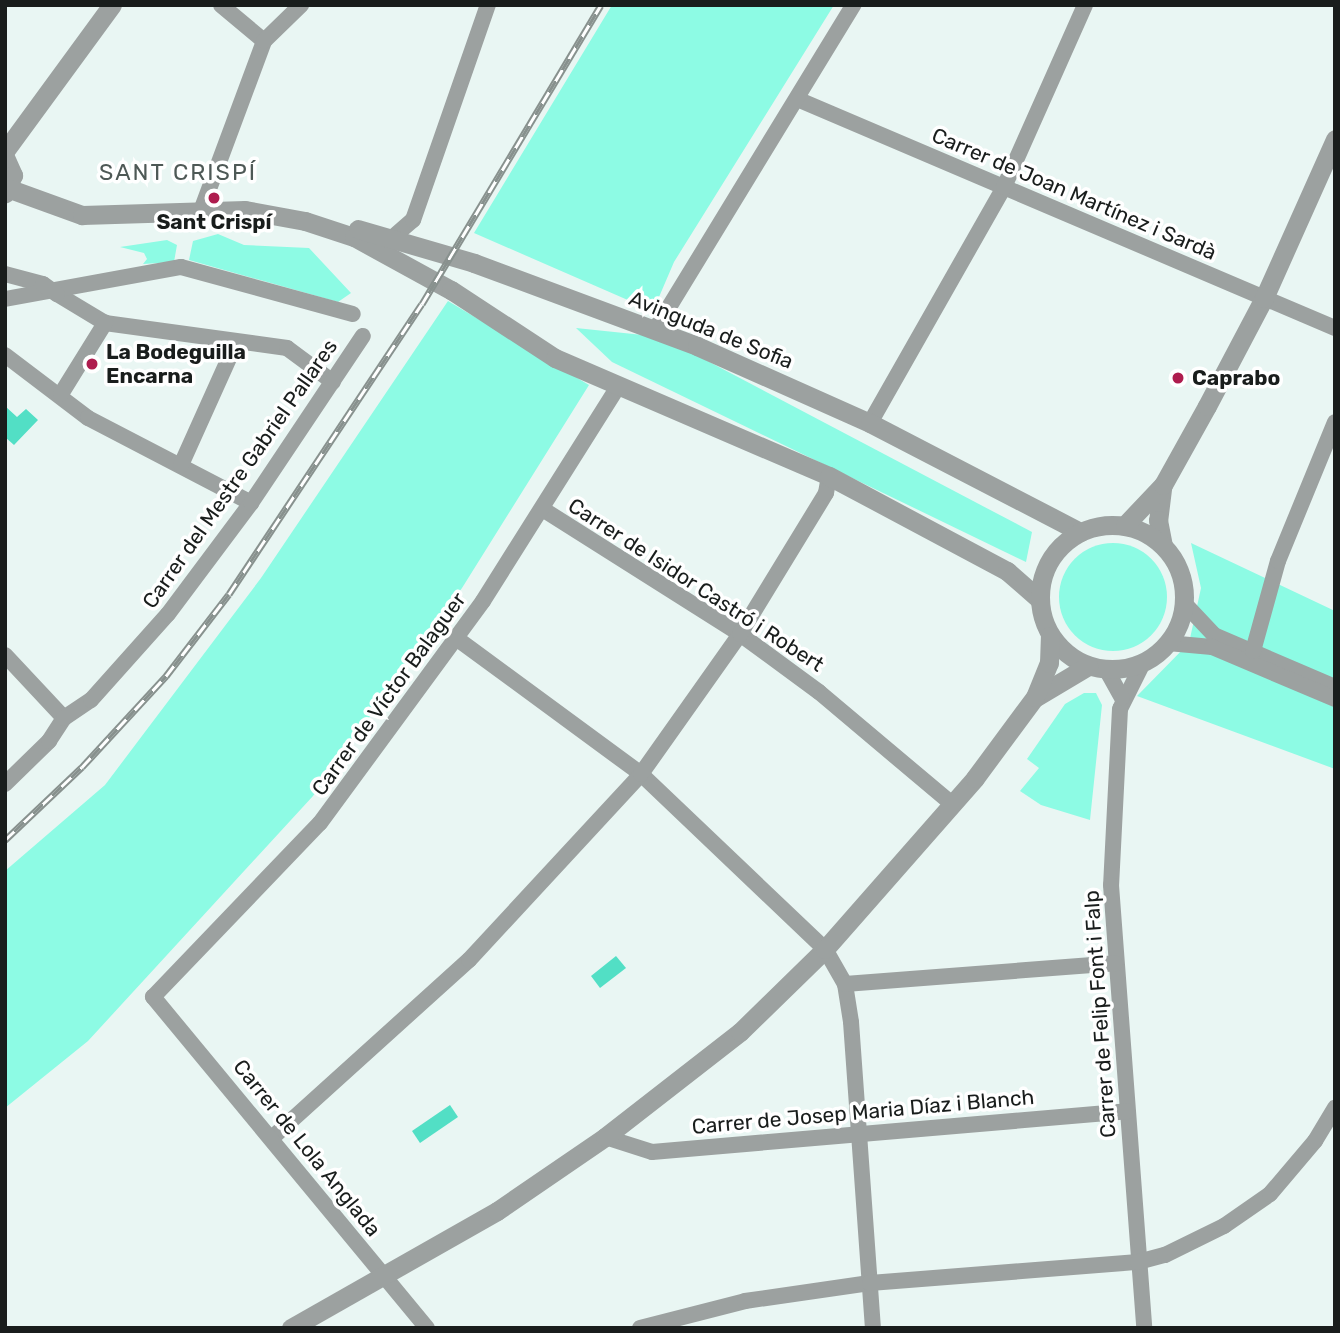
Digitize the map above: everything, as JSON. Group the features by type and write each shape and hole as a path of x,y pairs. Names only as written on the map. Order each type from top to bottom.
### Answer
{"street":[{"path":"5,151 112,5"},
{"path":"221,5 264,41"},
{"path":"202,208 264,41 301,5"},
{"path":"392,238 413,220 488,5"},
{"path":"655,330 853,5"},
{"path":"870,423 1004,187 1085,5"},
{"name":"Carrer de Joan Martínez i Sardà","path":"797,99 1335,328"},
{"path":"1125,526 1163,485 1264,298 1335,139"},
{"path":"5,157 13,174 7,191"},
{"name":"Avinguda de Sofia","path":"7,191 68,211 101,217 202,208 263,212 392,238 512,276 655,330 870,423 1080,532"},
{"name":"Avinguda de Sofia","path":"305,221 370,244 555,358 829,476 1007,571 1039,599"},
{"path":"5,299 181,267 353,314"},
{"path":"5,274 43,284 105,323 235,345 287,348 333,382"},
{"path":"61,394 105,323"},
{"name":"Carrer del Mestre Gabriel Pallares","path":"5,784 49,741 64,718 91,700 168,614 251,503 363,336"},
{"path":"181,466 235,345"},
{"path":"5,355 61,394 88,418 251,503"},
{"name":"Carrer de Víctor Balaguer","path":"153,997 320,823 456,638 544,510 619,385"},
{"path":"1253,651 1278,561 1335,422"},
{"path":"273,1137 469,960 641,774 740,634 826,493 829,476"},
{"path":"1035,697 1097,668 1143,663 1168,643 1184,603 1179,572 1163,545 1158,520 1163,485"},
{"name":"Carrer de Isidor Castró i Robert","path":"544,510 740,634 819,692 953,805"},
{"path":"291,1328 497,1211 605,1137 740,1032 825,949 953,805 1035,697 1049,663 1050,636 1039,599 1049,560 1080,532 1102,525 1125,526 1163,545"},
{"path":"1184,603 1214,635 1335,687"},
{"path":"1050,636 1066,654 1097,668 1122,698"},
{"path":"456,638 641,774 825,949 845,984 873,1328"},
{"path":"1168,643 1212,647 1335,699"},
{"path":"5,655 64,718"},
{"name":"Carrer de Felip Font i Falp","path":"1143,663 1122,698 1112,802 1115,962 1144,1328"},
{"path":"845,984 1115,962"},
{"name":"Carrer de Lola Anglada","path":"153,997 273,1137 427,1328"},
{"path":"640,1328 745,1301 870,1283 1138,1262 1196,1242 1270,1194 1294,1168 1335,1108"},
{"name":"Carrer de Josep Maria Díaz i Blanch","path":"605,1137 652,1152 859,1132 1127,1111"}],"shaded area":[{"path":"612,5 834,5 674,262 653,311 474,233"},
{"path":"218,234 244,245 309,248 351,293 338,302 189,260 193,241"},
{"path":"167,240 177,245 174,262 143,264 147,259 144,253 120,247"},
{"path":"448,301 589,385 462,588 313,796 88,1041 5,1108 5,871 105,785 261,578"},
{"path":"576,328 662,337 1032,532 1026,562 612,362"},
{"path":"5,406 17,417 26,409 38,420 14,445 5,437"},
{"path":"1113,543 1134,547 1151,559 1163,576 1167,597 1163,618 1151,635 1134,647 1113,651 1092,647 1075,635 1063,618 1059,597 1063,576 1075,559 1092,547"},
{"path":"1191,543 1335,611 1335,769 1137,696 1189,643 1201,588"},
{"path":"1084,693 1096,693 1102,705 1090,820 1041,805 1020,791 1039,768 1027,759 1065,704"},
{"path":"616,956 626,968 600,988 591,976"},
{"path":"450,1105 458,1117 420,1143 412,1131"}],"railway":[{"path":"5,840 82,767 166,676 229,594 422,304 601,5"}],"place":[{"name":"Sant Crispí","path":"214,198"},
{"name":"La Bodeguilla Encarna","path":"92,364"},
{"name":"Caprabo","path":"1178,378"}],"district":[{"name":"SANT CRISPÍ","path":"178,172"}]}
